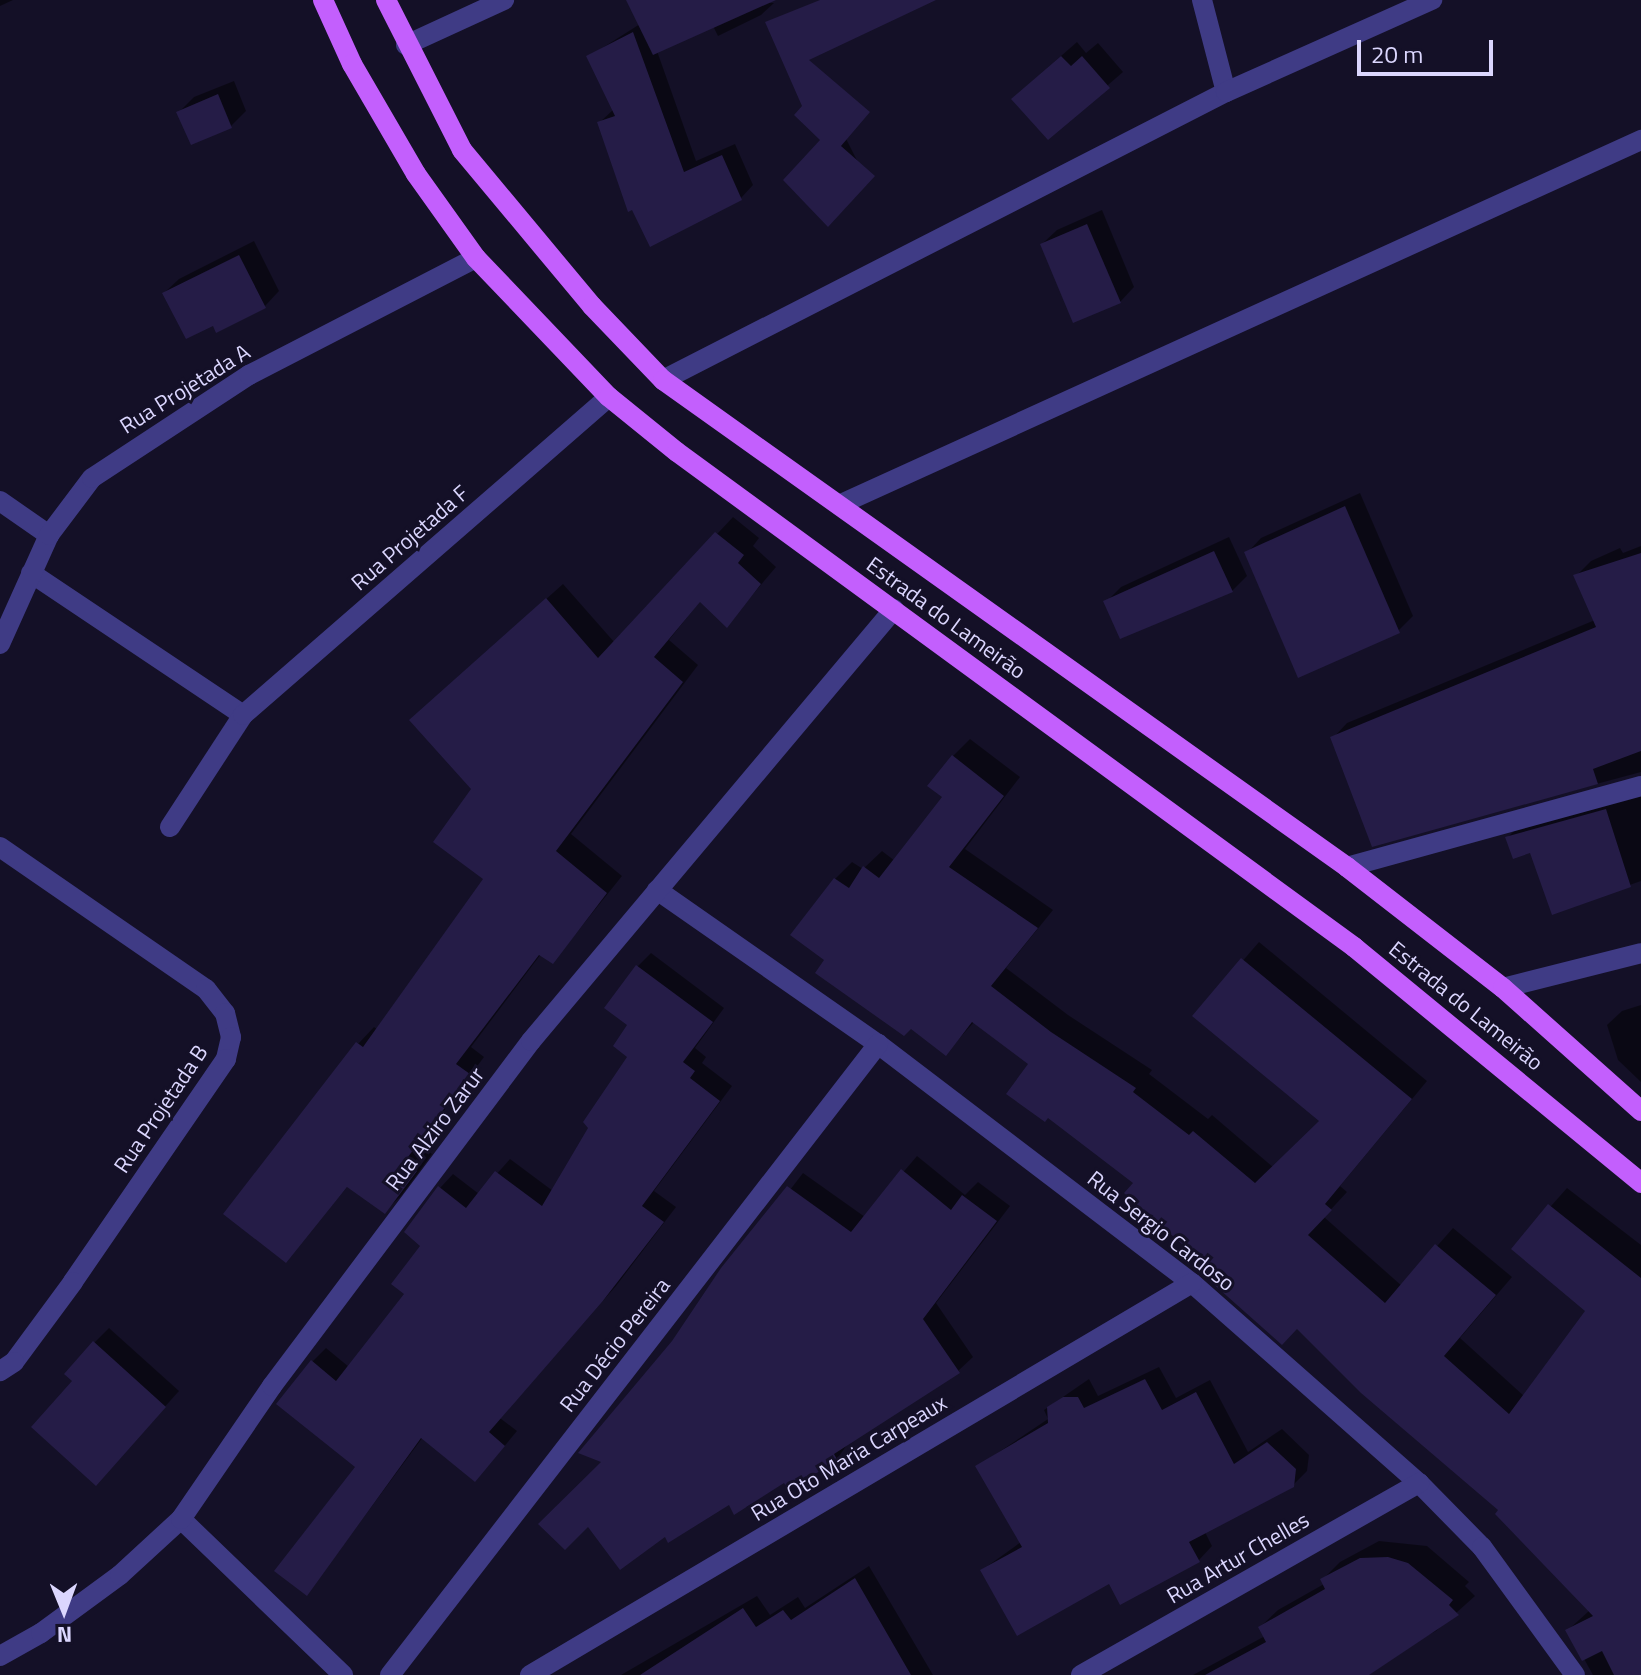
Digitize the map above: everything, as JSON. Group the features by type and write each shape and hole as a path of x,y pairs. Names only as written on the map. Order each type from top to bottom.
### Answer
{"main road":[{"name":"Estrada do Lameirão","path":"323,0 352,64 416,174 476,258 609,397 1354,947 1641,1183"},
{"name":"Estrada do Lameirão","path":"386,0 406,45 462,150 583,296 663,380 843,503 1347,867 1503,988 1641,1111"}],"street":[{"path":"406,45 504,0"},
{"path":"1202,0 1226,92"},
{"path":"663,380 1226,92 1432,0"},
{"path":"843,503 1641,140"},
{"name":"Rua Projetada A","path":"0,644 49,535 92,478 153,434 249,375 476,258"},
{"name":"Rua Projetada F","path":"170,827 243,715 609,397"},
{"path":"0,501 49,535"},
{"path":"31,573 243,715"},
{"name":"Rua Alziro Zarur","path":"0,1656 41,1633 120,1575 181,1519 272,1386 531,1041 894,609"},
{"path":"1347,867 1641,786"},
{"name":"Rua Projetada B","path":"0,847 206,989 225,1013 231,1037 226,1059 91,1256 14,1362 0,1371"},
{"name":"Rua Sergio Cardoso","path":"657,890 878,1044 1192,1283 1419,1483 1482,1547 1575,1675"},
{"path":"1503,988 1641,953"},
{"name":"Rua Décio Pereira","path":"390,1675 878,1044"},
{"name":"Rua Oto Maria Carpeaux","path":"530,1675 1192,1283"},
{"name":"Rua Artur Chelles","path":"1081,1675 1419,1483"},
{"path":"181,1519 343,1675"}],"building":[{"path":"626,0 776,0 653,55"},
{"path":"820,0 936,0 809,60 870,112 841,146 875,176 828,227 783,180 820,140 794,115 802,106 765,22"},
{"path":"633,32 684,172 722,155 742,200 650,247 632,210 628,212 597,122 615,116 586,56"},
{"path":"1061,56 1071,66 1082,56 1110,88 1048,140 1011,99"},
{"path":"218,94 232,128 191,145 176,112"},
{"path":"1087,224 1121,303 1073,323 1040,244"},
{"path":"239,255 266,308 216,333 213,326 186,339 162,293"},
{"path":"1345,506 1400,633 1298,678 1244,552"},
{"path":"715,532 744,555 738,563 761,584 727,628 700,602 654,657 683,682 556,851 607,893 553,964 539,955 456,1064 470,1074 405,1161 417,1171 385,1214 347,1187 286,1263 223,1214 356,1042 363,1047 483,879 433,842 471,789 409,720 546,598 598,658"},
{"path":"1214,551 1233,592 1120,639 1103,601"},
{"path":"1641,553 1641,751 1593,769 1598,784 1372,847 1330,737 1596,627 1573,575"},
{"path":"952,755 1004,796 949,867 1038,928 991,986 1051,1032 1136,1088 1133,1092 1189,1135 1193,1131 1255,1183 1319,1121 1192,1016 1241,958 1412,1099 1325,1204 1332,1210 1308,1235 1385,1303 1435,1244 1496,1295 1444,1356 1509,1414 1585,1311 1511,1249 1548,1204 1641,1278 1641,1675 1614,1675 1602,1651 1582,1661 1565,1630 1593,1616 1495,1514 1498,1510 1361,1393 1297,1329 1282,1345 1201,1273 1207,1266 1124,1193 1133,1183 1048,1118 1045,1122 1006,1094 1028,1064 972,1022 946,1056 911,1029 904,1036 815,973 824,960 790,935 834,878 849,888 863,866 879,878 942,797 927,786"},
{"path":"1606,809 1631,887 1552,915 1530,853 1513,859 1505,837"},
{"path":"636,965 713,1022 683,1062 695,1071 690,1078 720,1101 642,1206 664,1222 602,1302 489,1432 505,1446 475,1482 421,1438 307,1596 274,1571 355,1467 276,1404 311,1360 336,1381 404,1294 391,1284 420,1246 404,1232 438,1186 466,1208 495,1171 542,1206 588,1128 583,1122 627,1057 613,1046 627,1025 604,1008"},
{"path":"901,1169 951,1210 962,1195 997,1221 923,1319 960,1373 834,1454 838,1461 788,1489 784,1483 734,1515 729,1505 668,1543 665,1537 620,1570 588,1527 565,1550 538,1524 601,1462 578,1453 672,1341 721,1268 787,1186 851,1232"},
{"path":"93,1341 166,1407 96,1486 31,1427 72,1381 64,1374"},
{"path":"1145,1379 1162,1410 1196,1392 1234,1464 1267,1442 1296,1469 1294,1487 1189,1542 1200,1562 1120,1605 1109,1584 1017,1636 980,1570 1022,1547 975,1466 1048,1423 1047,1407 1063,1397 1078,1397 1084,1408"},
{"path":"1388,1557 1408,1563 1453,1600 1449,1605 1459,1615 1369,1675 1205,1675 1266,1642 1258,1627 1325,1589 1320,1579 1360,1558"},
{"path":"855,1578 911,1675 640,1675 743,1608 756,1627 783,1610 791,1620"}]}
